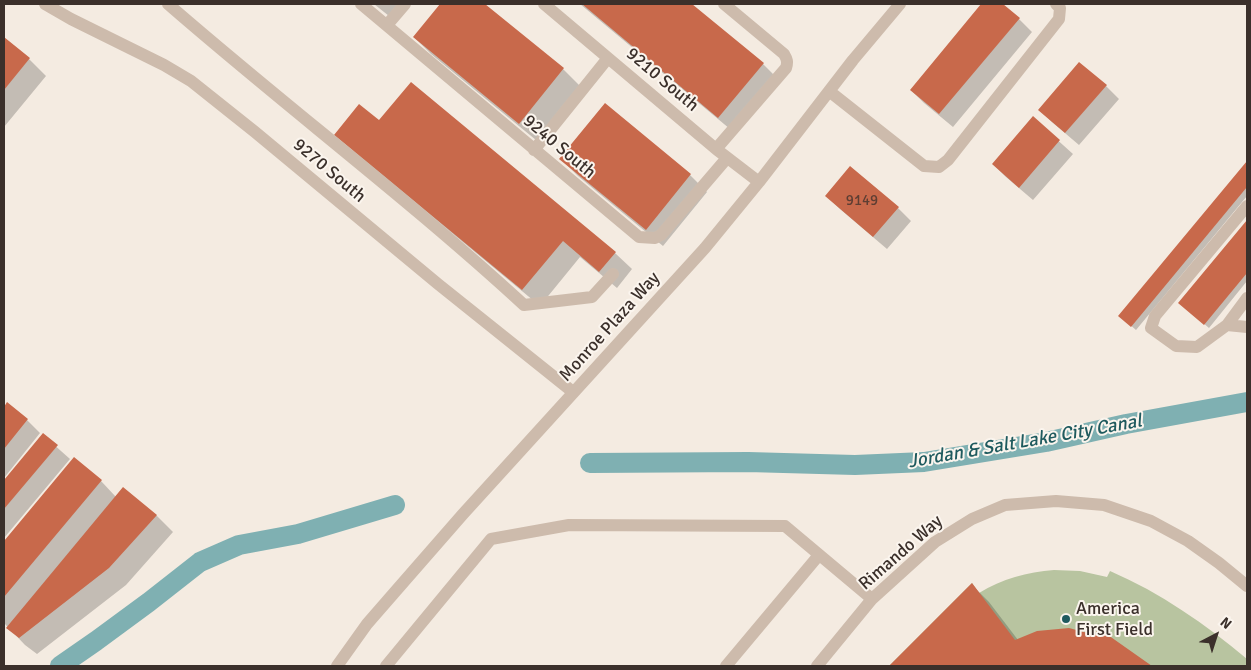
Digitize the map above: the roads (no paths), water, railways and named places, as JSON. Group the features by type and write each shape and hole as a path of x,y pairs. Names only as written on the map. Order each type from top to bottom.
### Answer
{"street":[{"name":"9270 South","path":"45,4 164,65 190,81 256,132 438,284 573,392"},
{"path":"168,4 476,260 524,305 592,296 613,274"},
{"name":"9240 South","path":"361,4 639,237 655,238 661,235 727,158"},
{"path":"386,25 405,4"},
{"name":"9210 South","path":"544,4 716,149 759,182"},
{"path":"716,149 786,68 788,63 784,54 724,4"},
{"name":"Monroe Plaza Way","path":"336,666 367,624 394,592 705,248 900,4"},
{"path":"829,91 924,166 939,167 948,160 1059,19 1060,8 1056,4"},
{"path":"534,150 608,58"},
{"path":"1247,206 1156,316 1151,328 1176,346 1197,347 1227,325 1247,298"},
{"path":"1227,325 1247,328"},
{"name":"Rimando Way","path":"818,666 872,599 935,542 972,519 1005,505 1056,501 1104,505 1151,521 1188,541 1247,586"},
{"path":"386,666 491,539 569,525 785,526 872,599"},
{"path":"726,666 819,555"}],"waterway":[{"name":"Jordan & Salt Lake City Canal","path":"590,463 748,462 855,465 924,462 1046,442 1126,424 1247,402"},
{"name":"Jordan & Salt Lake City Canal","path":"60,666 149,602 200,562 239,545 298,534 395,505"}],"place":[{"name":"America First Field","path":"1066,619"}]}
